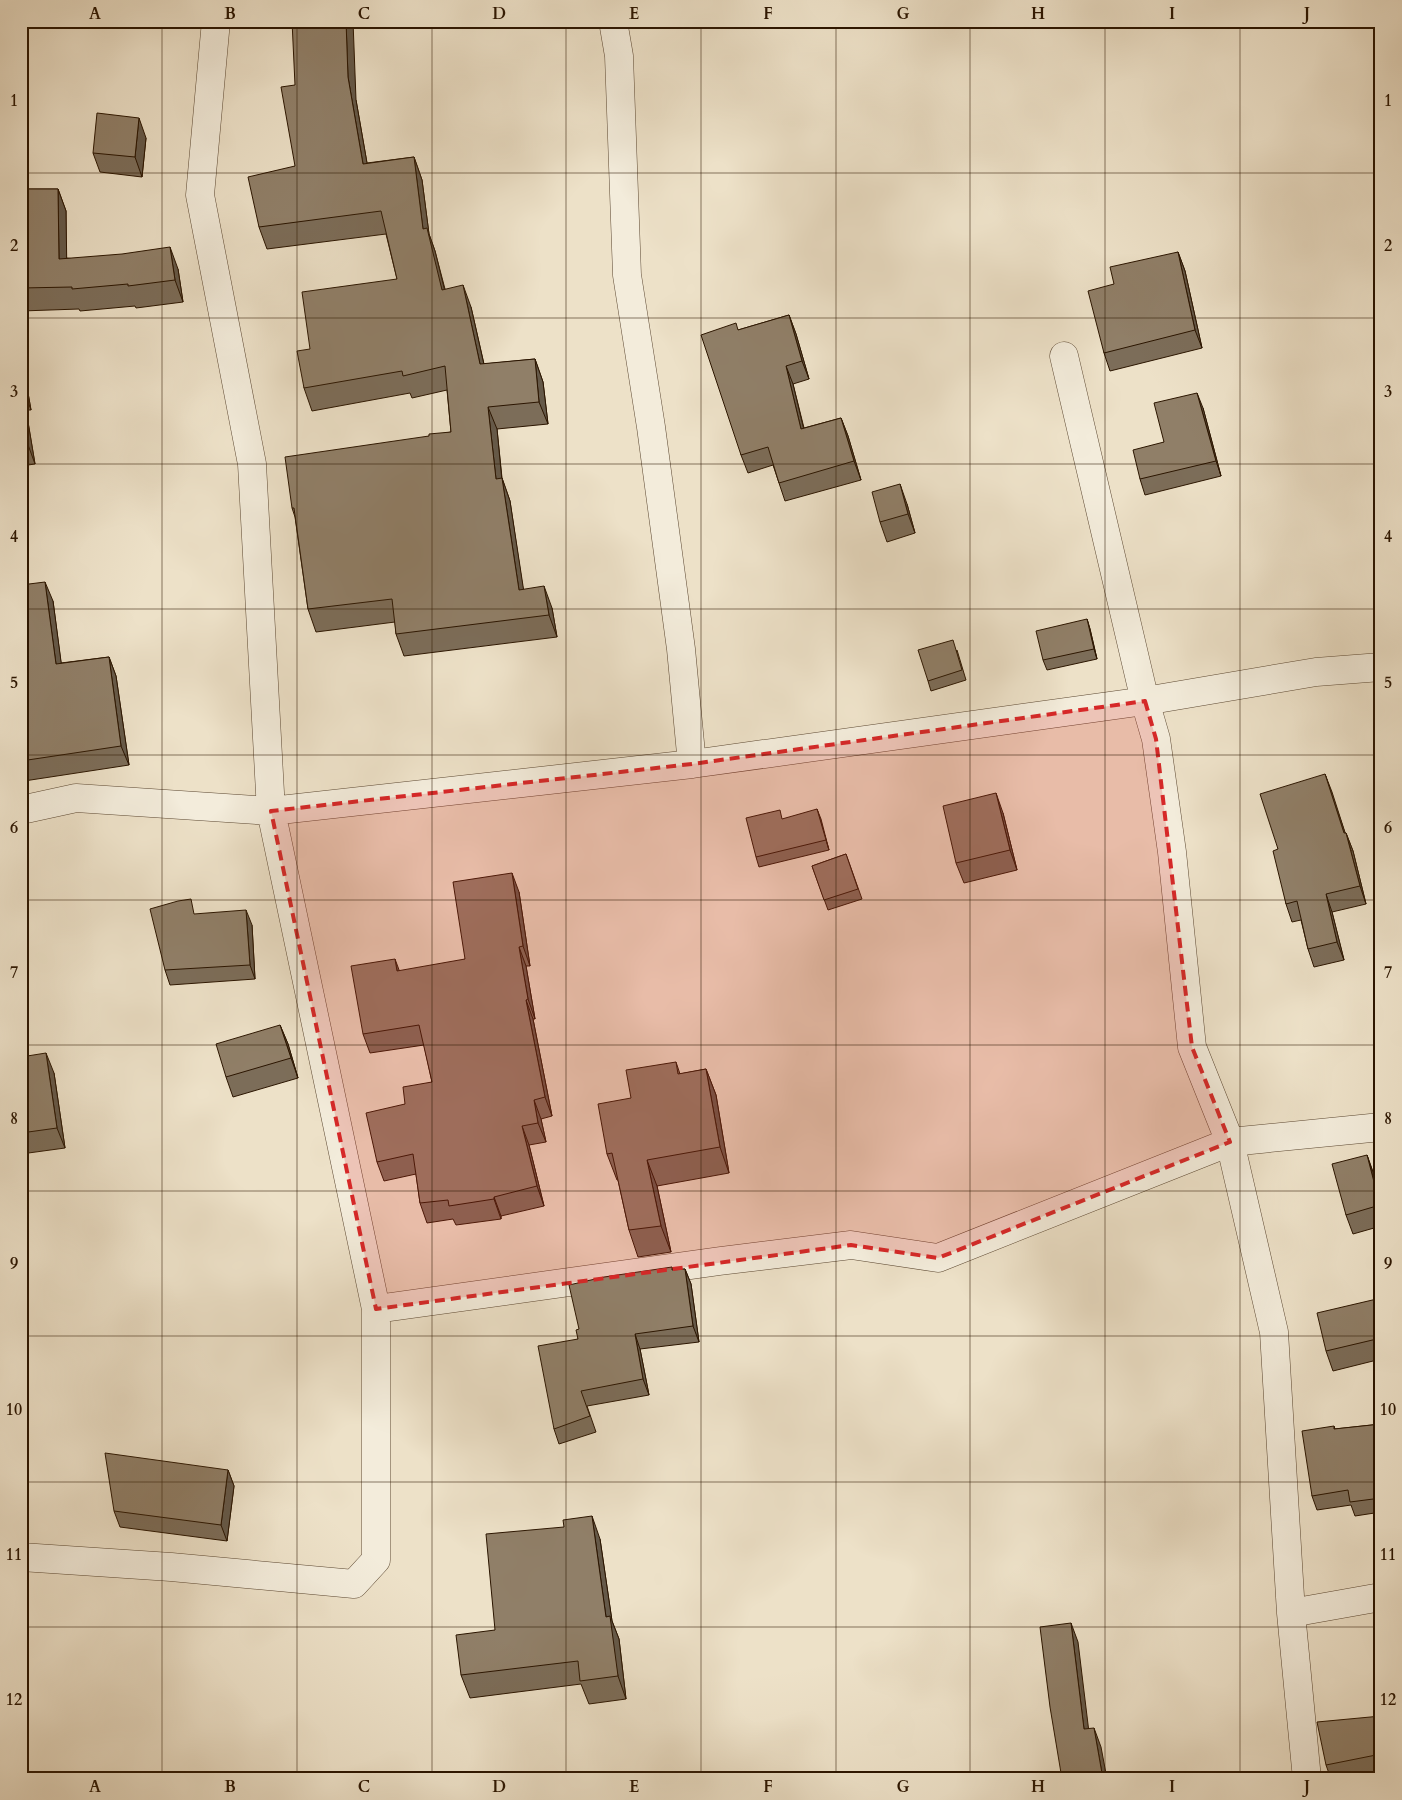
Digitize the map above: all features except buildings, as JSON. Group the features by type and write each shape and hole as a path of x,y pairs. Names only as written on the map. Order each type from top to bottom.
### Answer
{"street":[{"path":"21,1557 172,1567 354,1584 376,1560 376,1309 271,811 252,464 200,195 216,21"},
{"path":"613,21 619,56 627,275 681,649 692,764"},
{"path":"1064,356 1145,702 1156,739 1172,852 1192,1047 1230,1142 1274,1332 1291,1613 1307,1779"},
{"path":"21,810 76,798 271,811 692,764 1145,702 1316,672 1381,667"},
{"path":"376,1309 720,1261 852,1245 938,1258 1230,1142 1381,1127"},
{"path":"1291,1613 1381,1597"}],"highlighted area":[{"path":"1145,701 1156,739 1192,1047 1230,1142 938,1258 851,1245 376,1309 271,811 692,764"}]}
